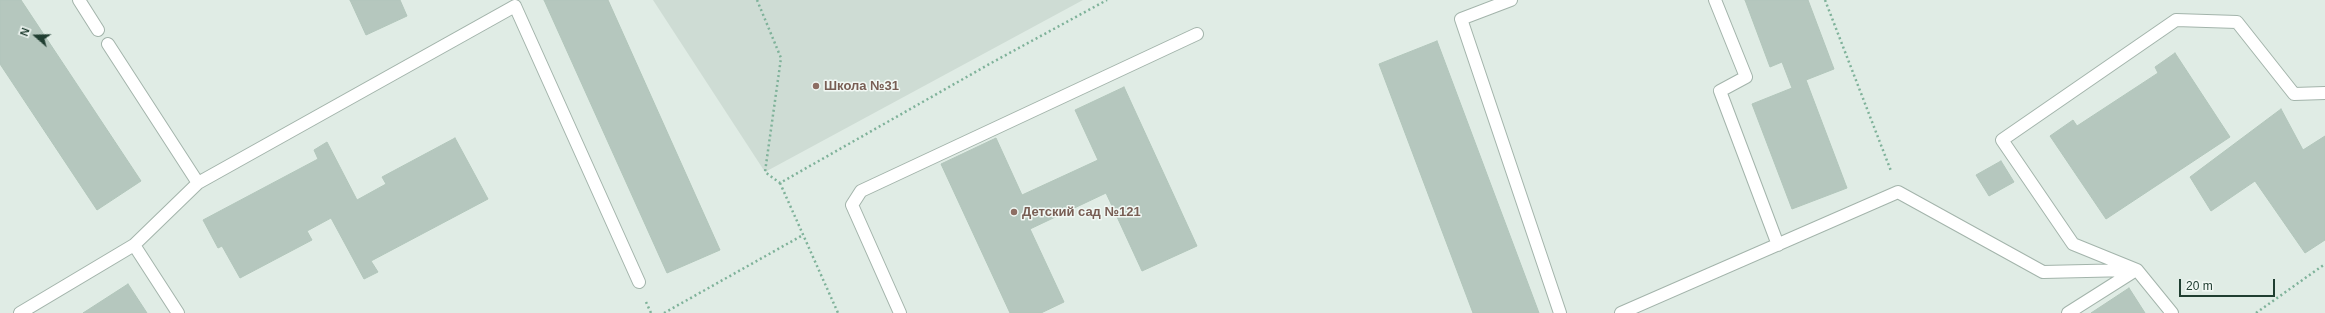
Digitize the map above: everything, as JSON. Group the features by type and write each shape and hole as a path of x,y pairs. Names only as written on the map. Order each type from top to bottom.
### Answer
{"street":[{"path":"79,0 98,30"},
{"path":"1511,0 1461,19 1560,313"},
{"path":"1716,0 1746,77 1720,91 1778,245"},
{"path":"20,313 134,245 198,183 515,6 639,282"},
{"path":"2172,313 2137,270 2073,244 2002,140 2176,20 2237,22 2294,94 2325,93"},
{"path":"900,313 852,205 861,191 1197,34"},
{"path":"108,44 198,183"},
{"path":"1621,313 1898,192 2043,272 2137,270"},
{"path":"134,245 178,313"},
{"path":"2068,313 2137,270"}],"path":[{"path":"758,0 781,58 765,172 780,183 838,313"},
{"path":"780,183 993,62 1107,0"},
{"path":"1825,0 1898,192"},
{"path":"664,313 803,235"},
{"path":"2256,313 2325,264"}],"shaded area":[{"name":"Школа №31","path":"653,0 1083,0 765,172"}],"building":[{"path":"0,0 21,0 141,181 97,210 0,64"},
{"path":"350,0 400,0 407,16 366,35"},
{"path":"544,0 608,0 720,250 667,273"},
{"path":"1745,0 1808,0 1834,69 1806,80 1847,188 1792,209 1752,104 1792,88 1782,62 1770,67"},
{"path":"1437,41 1539,313 1473,313 1379,64"},
{"path":"2175,53 2230,137 2106,219 2050,136 2073,120 2077,126 2158,73 2155,67"},
{"name":"Детский сад №121","path":"1124,87 1197,246 1142,271 1106,193 1030,229 1064,302 1041,313 1010,313 941,164 996,138 1022,195 1098,160 1075,110"},
{"path":"2281,109 2303,150 2325,136 2325,240 2305,253 2255,181 2211,211 2190,177"},
{"path":"455,138 488,199 371,261 378,272 364,279 331,218 307,231 312,240 240,278 222,246 218,248 203,220 318,159 314,150 327,142 357,200 386,184 382,177"},
{"path":"2001,161 2014,182 1989,196 1976,175"},
{"path":"128,284 147,313 83,313"},
{"path":"2129,288 2145,313 2091,313"}],"place":[{"name":"Школа №31","path":"816,86"},
{"name":"Детский сад №121","path":"1014,212"}]}
